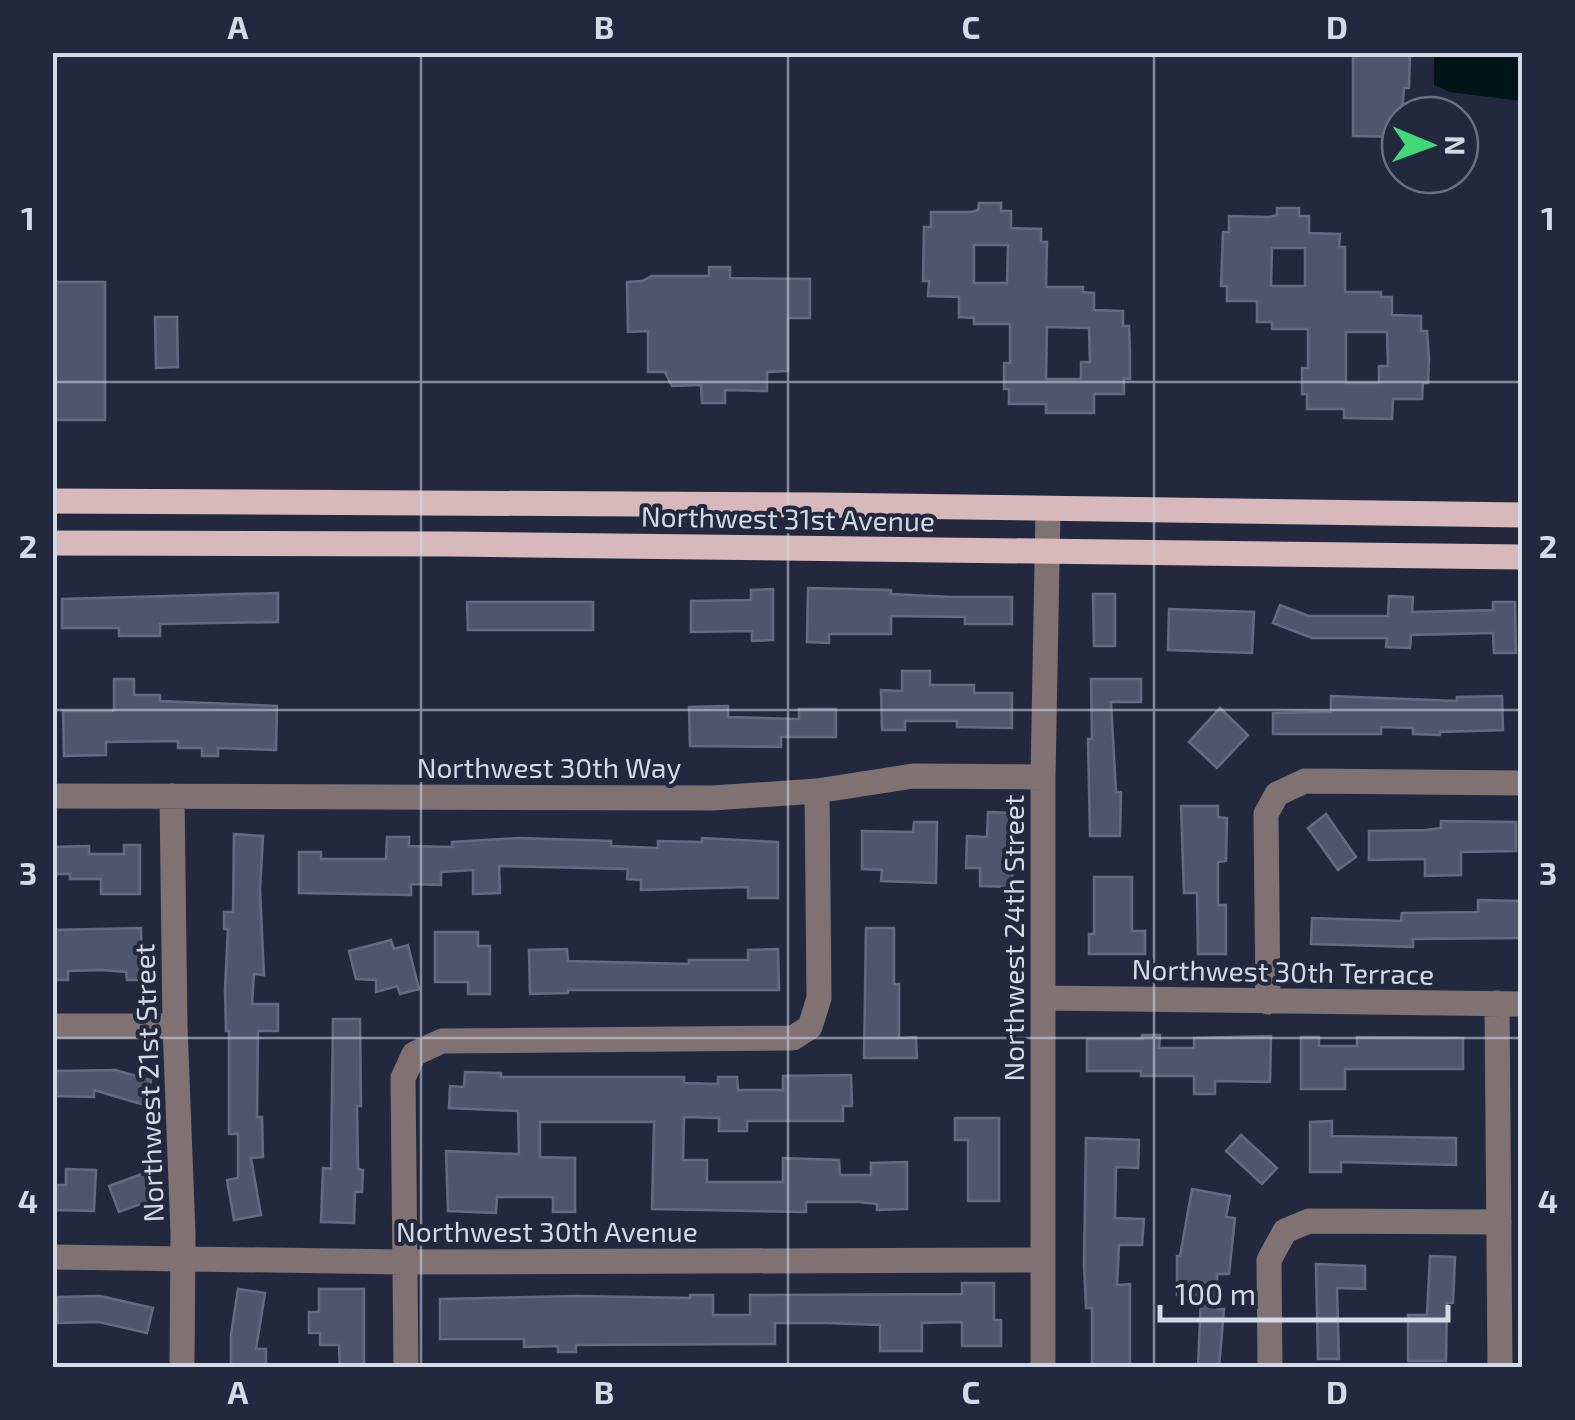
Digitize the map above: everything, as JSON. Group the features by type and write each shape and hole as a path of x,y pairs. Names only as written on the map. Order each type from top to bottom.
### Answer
{"main road":[{"name":"Northwest 31st Avenue","path":"52,501 626,503 1522,515"},
{"name":"Northwest 31st Avenue","path":"52,543 1522,557"}],"street":[{"name":"Northwest 24th Street","path":"1043,1368 1043,777 1048,509"},
{"name":"Northwest 30th Way","path":"52,796 712,798 817,791 913,776 1043,777"},
{"path":"1268,1002 1266,814 1277,794 1305,781 1522,783"},
{"path":"406,1368 402,1078 414,1054 442,1040 793,1038 810,1027 819,998 817,791"},
{"name":"Northwest 21st Street","path":"172,796 182,1368"},
{"name":"Northwest 30th Terrace","path":"1043,998 1510,1004"},
{"path":"1500,1368 1499,1222 1510,1004"},
{"path":"52,1026 175,1026"},
{"path":"1270,1368 1269,1260 1285,1231 1309,1221 1499,1222"},
{"name":"Northwest 30th Avenue","path":"52,1257 404,1262 1042,1260"}],"shaded area":[{"path":"1434,53 1522,53 1522,101 1450,92 1434,85"}],"building":[{"path":"1353,54 1410,55 1409,88 1404,88 1403,95 1380,95 1380,137 1353,136"},
{"path":"979,203 1001,203 1001,211 1011,211 1011,228 1041,229 1041,242 1047,242 1046,287 1083,287 1083,292 1094,293 1094,310 1123,311 1123,326 1129,326 1130,353 1130,379 1124,378 1124,394 1094,394 1094,413 1046,413 1046,404 1009,404 1009,389 1004,389 1004,363 1010,363 1010,324 974,324 974,318 959,317 959,297 928,296 929,281 923,281 924,227 931,227 931,212 978,210","holes":["974,245 1008,245 1007,283 974,283","1047,327 1089,328 1090,362 1081,362 1081,379 1046,379"]},
{"path":"1277,208 1299,208 1299,216 1309,216 1309,233 1340,234 1339,247 1345,247 1345,292 1381,292 1381,297 1392,297 1392,315 1421,316 1421,331 1427,331 1429,358 1428,383 1423,383 1422,399 1393,399 1392,419 1344,418 1344,409 1307,409 1307,394 1302,394 1302,368 1308,368 1308,329 1272,329 1272,322 1257,322 1257,301 1227,301 1227,286 1221,286 1223,232 1229,232 1229,216 1277,215","holes":["1272,248 1305,248 1305,286 1271,286","1346,332 1387,332 1388,366 1379,366 1379,383 1346,383"]},
{"path":"709,267 730,267 730,278 810,279 810,318 788,318 788,371 767,372 767,391 725,390 725,403 702,403 701,385 672,386 665,372 648,372 648,331 628,332 627,282 652,276 709,276"},
{"path":"52,282 105,282 105,420 52,420"},
{"path":"155,317 177,317 178,367 156,368"},
{"path":"808,588 1012,597 1012,624 965,624 965,617 891,616 891,634 829,634 829,643 807,642"},
{"path":"773,589 773,640 752,641 752,631 691,632 691,601 751,600 751,590"},
{"path":"278,593 278,622 160,624 160,636 119,636 119,628 62,628 62,599"},
{"path":"1093,594 1115,594 1115,646 1094,646"},
{"path":"1389,596 1413,597 1412,612 1493,610 1493,602 1515,602 1516,653 1494,653 1493,633 1411,635 1410,648 1386,647 1387,638 1312,638 1273,623 1280,605 1309,616 1388,616"},
{"path":"467,602 593,602 593,630 468,630"},
{"path":"1169,609 1254,612 1252,653 1168,650"},
{"path":"902,671 930,671 930,685 974,685 974,693 1012,693 1012,728 957,727 957,721 905,721 905,730 882,730 881,690 902,691"},
{"path":"114,679 134,679 134,695 160,695 160,701 277,706 276,750 218,748 218,756 202,756 202,748 178,748 178,741 106,742 106,755 64,756 63,711 114,711"},
{"path":"1091,679 1141,679 1141,702 1111,702 1116,792 1121,792 1120,836 1090,836"},
{"path":"1331,696 1457,701 1457,697 1502,696 1503,730 1440,735 1413,734 1413,728 1381,727 1381,734 1273,734 1273,713 1331,712"},
{"path":"728,706 728,717 799,719 799,709 836,709 836,737 781,737 781,747 690,746 689,707"},
{"path":"1220,708 1248,735 1217,768 1189,742"},
{"path":"1181,806 1218,806 1218,817 1227,818 1226,861 1218,862 1218,905 1226,905 1226,954 1198,954 1197,893 1184,893"},
{"path":"988,812 1015,813 1012,887 980,886 980,868 966,868 967,836 987,837"},
{"path":"1326,814 1356,857 1338,870 1308,828"},
{"path":"1441,821 1516,822 1516,851 1461,852 1461,875 1425,876 1425,859 1369,860 1369,831 1441,828"},
{"path":"914,822 937,822 936,883 881,881 882,870 862,869 862,831 913,832"},
{"path":"234,834 263,836 260,890 264,975 254,974 252,1004 278,1004 278,1031 258,1031 257,1117 262,1117 263,1157 251,1158 261,1215 234,1220 227,1180 238,1178 238,1134 229,1134 225,990 228,929 224,929 224,912 233,912"},
{"path":"387,837 409,837 409,846 452,847 452,842 520,838 611,841 611,846 658,848 658,841 702,842 702,838 778,842 778,898 748,898 748,887 641,890 641,880 627,879 628,869 499,866 500,893 473,894 473,870 441,872 441,885 411,884 411,895 299,893 299,852 321,852 321,859 386,859"},
{"path":"124,845 140,845 140,894 101,894 101,879 70,879 70,874 52,874 52,847 89,846 89,854 124,854"},
{"path":"1094,877 1132,877 1132,931 1145,931 1145,954 1089,954 1089,934 1094,934"},
{"path":"1478,900 1520,901 1520,938 1413,939 1413,947 1311,944 1312,918 1401,921 1402,913 1478,912"},
{"path":"141,928 142,980 127,980 126,972 102,970 68,971 68,980 52,980 52,930"},
{"path":"866,928 894,928 899,1038 916,1037 917,1058 864,1058"},
{"path":"435,932 478,932 478,946 490,946 490,994 468,994 468,982 435,982"},
{"path":"391,940 394,949 408,945 419,989 400,994 397,986 376,992 376,980 356,979 349,951"},
{"path":"567,949 568,961 689,964 689,960 748,960 748,950 778,949 779,990 568,990 530,994 529,950"},
{"path":"333,1019 360,1019 358,1169 363,1170 362,1192 355,1192 354,1223 321,1222 323,1168 331,1169"},
{"path":"1142,1035 1160,1035 1159,1048 1194,1048 1194,1038 1271,1036 1270,1082 1215,1081 1215,1094 1194,1094 1194,1076 1087,1071 1087,1039 1142,1039"},
{"path":"1301,1037 1319,1037 1319,1046 1357,1046 1357,1037 1463,1038 1463,1069 1345,1069 1345,1089 1301,1089"},
{"path":"115,1070 151,1080 144,1105 94,1090 94,1097 53,1096 54,1071"},
{"path":"465,1072 501,1073 501,1077 684,1077 684,1083 718,1084 718,1077 737,1077 738,1090 783,1090 783,1076 851,1075 852,1106 843,1106 843,1121 747,1121 747,1131 719,1131 719,1118 684,1117 683,1160 707,1160 707,1182 783,1182 783,1158 839,1160 840,1175 871,1175 871,1163 907,1162 907,1209 877,1210 877,1204 860,1202 806,1202 806,1212 652,1209 654,1122 540,1122 540,1157 575,1158 575,1212 553,1212 553,1197 497,1197 496,1213 448,1211 446,1151 519,1154 518,1111 449,1108 450,1086 464,1087"},
{"path":"955,1118 999,1118 999,1201 968,1201 968,1140 955,1140"},
{"path":"1332,1121 1332,1136 1456,1138 1456,1165 1341,1162 1341,1172 1310,1172 1310,1122"},
{"path":"1241,1135 1277,1168 1262,1184 1226,1151"},
{"path":"1086,1138 1139,1140 1138,1168 1116,1167 1115,1218 1144,1219 1142,1245 1119,1245 1117,1285 1130,1284 1130,1368 1092,1368 1092,1308 1086,1308 1084,1263"},
{"path":"66,1169 96,1170 94,1211 55,1210 55,1185 66,1185"},
{"path":"147,1172 157,1198 119,1212 109,1186"},
{"path":"1192,1189 1230,1196 1226,1217 1235,1218 1229,1274 1217,1274 1217,1309 1224,1309 1219,1368 1198,1368 1201,1295 1177,1295 1177,1256"},
{"path":"1430,1256 1455,1257 1453,1303 1447,1303 1446,1361 1408,1361 1408,1315 1427,1315"},
{"path":"1316,1264 1365,1266 1365,1289 1337,1288 1339,1359 1318,1359"},
{"path":"962,1283 994,1283 994,1320 1001,1320 1001,1346 962,1346 962,1322 922,1323 922,1351 880,1351 880,1325 826,1323 775,1323 775,1344 576,1345 576,1352 558,1352 558,1346 524,1347 524,1339 440,1339 440,1299 713,1295 713,1315 750,1315 750,1295 962,1294"},
{"path":"238,1289 265,1293 256,1349 266,1349 266,1368 231,1368"},
{"path":"319,1289 364,1289 364,1368 340,1368 339,1345 320,1345 320,1333 309,1333 309,1312 319,1312"},
{"path":"100,1296 153,1308 147,1333 99,1322 58,1323 57,1297"}]}
